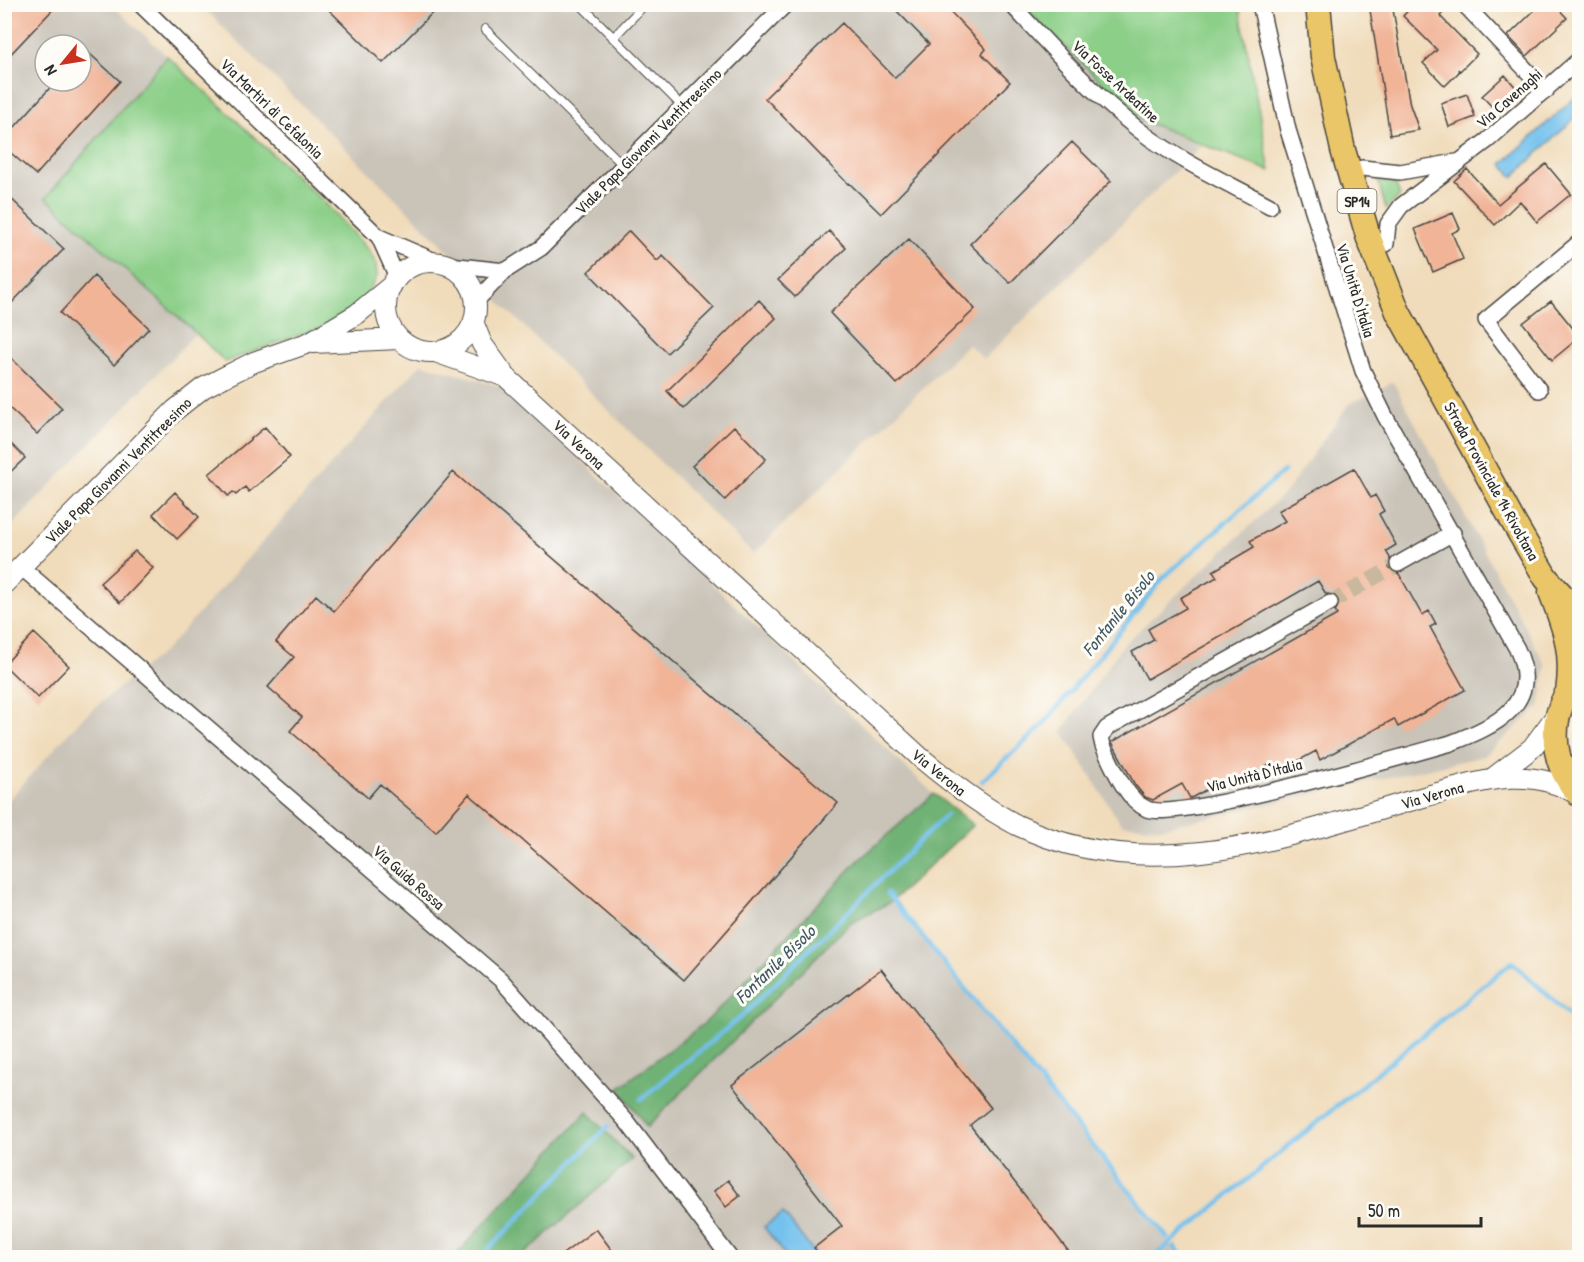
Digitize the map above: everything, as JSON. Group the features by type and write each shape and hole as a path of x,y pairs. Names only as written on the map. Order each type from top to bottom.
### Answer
{"main road":[{"name":"Strada Provinciale 14 Rivoltana","path":"1318,4 1323,57 1330,95 1354,192 1398,312 1471,448 1546,578 1569,640 1571,663 1569,693 1555,732 1557,755 1566,777 1580,795"},
{"name":"Strada Provinciale 14 Rivoltana","path":"1332,4 1340,60 1362,168 1386,244 1438,383"},
{"name":"Strada Provinciale 14 Rivoltana","path":"1546,578 1580,615"}],"street":[{"name":"Via Martiri di Cefalonia","path":"140,4 379,237 443,264"},
{"name":"Viale Papa Giovanni Ventitreesimo","path":"476,301 505,271 542,248 786,4"},
{"name":"Via Fosse Ardeatine","path":"1011,4 1118,113 1140,131 1194,166 1270,206"},
{"name":"Via Unità D'Italia","path":"1260,4 1288,129 1359,360 1385,416 1453,533 1524,667 1525,683 1522,693 1506,714 1482,730 1451,743 1211,805 1164,812 1150,810 1135,800 1103,746 1101,737 1107,728 1330,603"},
{"path":"1464,4 1546,91"},
{"name":"Via Cavenaghi","path":"1386,244 1387,228 1397,209 1546,91 1580,59"},
{"name":"Via Cavenaghi","path":"1362,168 1400,172 1459,161"},
{"name":"Via Martiri di Cefalonia","path":"379,237 394,281"},
{"path":"1539,390 1486,320 1580,242"},
{"path":"443,264 467,279 476,301 474,324 460,343 438,353 417,350 399,339 390,328 386,314 386,299 394,281 409,267 423,262 443,264 505,271"},
{"name":"Viale Papa Giovanni Ventitreesimo","path":"4,584 175,410 203,388 254,362 308,343 357,314 394,281"},
{"name":"Via Verona","path":"474,324 482,344 506,377 921,758 984,806 1041,835 1076,846 1134,855 1165,857 1216,852 1278,838 1492,778 1546,781 1580,795"},
{"name":"Viale Papa Giovanni Ventitreesimo","path":"308,343 399,339"},
{"name":"Via Verona","path":"438,353 506,377"},
{"path":"1398,564 1453,533"},
{"name":"Via Guido Rossa","path":"21,567 501,980 627,1122 730,1257"},
{"name":"Via Verona","path":"1492,778 1532,748 1569,693"}],"lane":[{"path":"580,4 683,107"},
{"path":"613,38 645,4"},
{"path":"485,29 624,165"}],"shaded area":[{"path":"5,5 112,5 167,56 46,199 196,333 5,533"},
{"path":"201,5 1022,5 1141,120 1201,146 984,359 968,344 753,554"},
{"path":"421,364 504,387 934,794 858,861 1181,1257 521,1257 632,1159 587,1113 454,1257 5,1258 5,804 82,718 167,649"},
{"path":"1393,382 1546,666 1539,707 1484,756 1161,828 1121,824 1062,731 1123,645 1287,491 1348,405"}],"green space":[{"path":"1022,5 1239,5 1270,171 1141,120"},
{"path":"167,56 325,203 369,251 376,264 377,276 372,286 356,305 335,321 225,362 46,198"},
{"path":"1378,181 1395,183 1400,196 1386,209"},
{"path":"934,794 973,825 891,902 851,922 647,1127 619,1088 706,1022 858,861"},
{"path":"587,1112 632,1159 521,1257 454,1257"}],"water":[{"path":"1579,94 1579,114 1513,177 1502,164"},
{"path":"783,1213 816,1255 787,1257 764,1227"}],"building":[{"path":"4,4 58,4 4,61"},
{"path":"323,4 441,4 383,63"},
{"path":"890,4 943,4 986,49 982,54 1010,82 881,214 848,184 765,98 842,23 895,78 929,44"},
{"path":"1369,4 1392,4 1410,105 1419,130 1390,135"},
{"path":"1414,4 1451,4 1440,16 1477,54 1460,71 1458,69 1459,72 1445,86 1423,63 1437,50 1403,16"},
{"path":"1541,4 1554,4 1567,18 1527,56 1508,36"},
{"path":"93,57 120,81 36,175 4,147 4,139 45,93 93,93"},
{"path":"1505,75 1518,90 1495,110 1482,96"},
{"path":"1467,94 1475,117 1449,127 1441,103"},
{"path":"1072,142 1111,181 1010,283 970,244"},
{"path":"1546,164 1571,194 1537,222 1520,201 1495,225 1454,181 1467,169 1498,204"},
{"path":"4,192 64,249 4,311"},
{"path":"1453,213 1460,229 1452,233 1463,259 1433,272 1415,229"},
{"path":"629,231 657,261 663,256 714,308 667,353 588,272"},
{"path":"829,231 846,248 795,297 778,280"},
{"path":"909,239 975,309 897,384 830,313"},
{"path":"94,276 149,328 114,365 60,313"},
{"path":"759,300 776,318 684,409 667,391"},
{"path":"1551,301 1580,337 1552,360 1523,323"},
{"path":"4,351 62,408 37,434 4,403"},
{"path":"734,426 766,459 725,500 692,466"},
{"path":"265,427 290,457 249,492 245,487 236,495 233,492 228,496 209,474"},
{"path":"4,437 25,458 4,478"},
{"path":"1354,468 1371,498 1375,495 1384,511 1379,514 1396,545 1386,551 1390,558 1389,568 1399,574 1422,615 1429,611 1436,624 1430,627 1465,690 1398,727 1394,719 1320,760 1316,751 1276,773 1271,764 1231,786 1227,778 1190,798 1182,784 1153,800 1145,797 1135,785 1112,742 1337,615 1335,611 1340,603 1335,595 1326,594 1318,581 1147,679 1132,652 1154,640 1148,629 1186,608 1180,598 1217,577 1213,571 1254,547 1250,541 1285,521 1278,511"},
{"path":"453,472 838,803 684,980 469,794 436,832 380,784 368,798 290,731 302,717 268,687 294,657 276,642 316,595 334,611"},
{"path":"175,492 199,517 177,539 153,514"},
{"path":"135,551 153,568 120,603 100,583"},
{"path":"34,633 69,666 38,698 4,665"},
{"path":"881,969 991,1108 970,1125 1073,1257 821,1257 814,1248 842,1226 732,1085"},
{"path":"728,1180 740,1196 726,1207 714,1191"},
{"path":"596,1229 617,1257 559,1257"}],"waterway":[{"name":"Fontanile Bisolo","path":"982,781 1043,725 1164,577 1284,471"},
{"name":"Fontanile Bisolo","path":"641,1099 742,1016 946,815"},
{"path":"887,893 1168,1238"},
{"path":"1152,1258 1512,962 1580,1025"},
{"name":"Fontanile Bisolo","path":"480,1258 608,1126"},
{"path":"1175,1247 1184,1258"}],"tunnel":[{"path":"1330,603 1398,564"}]}
